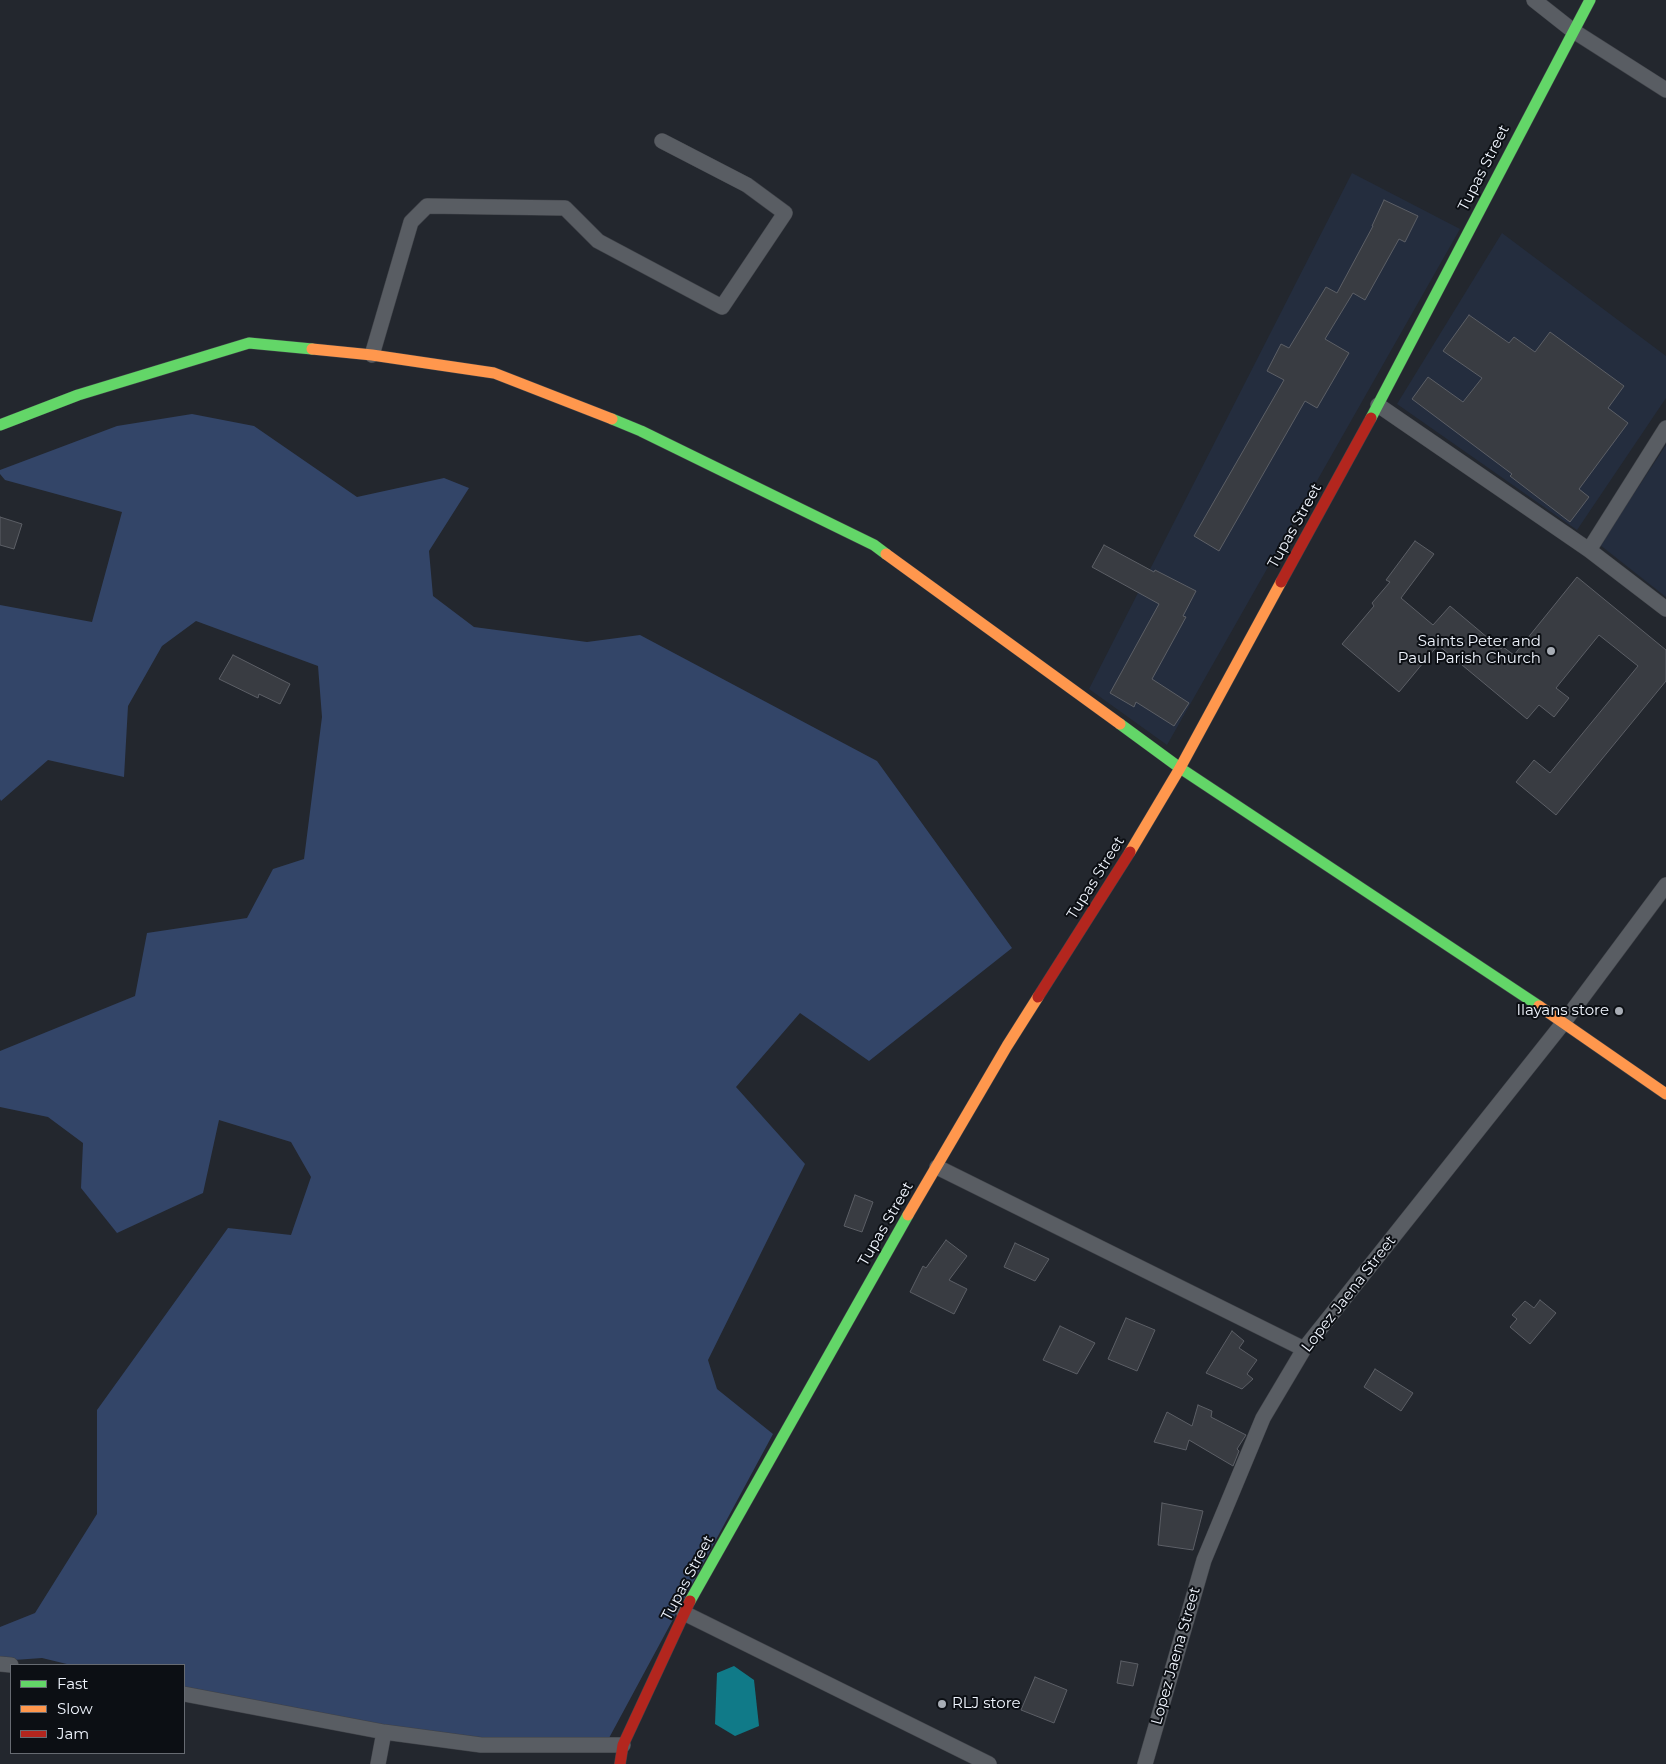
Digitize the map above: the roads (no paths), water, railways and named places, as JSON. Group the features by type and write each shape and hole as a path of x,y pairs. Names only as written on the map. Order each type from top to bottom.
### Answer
{"street":[{"path":"1534,0 1572,30 1666,90"},
{"name":"Tupas Street","path":"620,1764 623,1745 684,1614 905,1219 1007,1046 1112,883 1180,768 1378,405 1572,30 1590,0"},
{"path":"372,355 411,222 427,206 565,208 598,241 722,307 785,213 747,185 662,141"},
{"path":"0,425 78,395 249,343 372,355 494,373 641,432 874,545 1180,768 1564,1022 1666,1094"},
{"path":"1378,405 1590,550 1666,609"},
{"path":"1590,550 1666,428"},
{"name":"Lopez Jaena Street","path":"1145,1764 1204,1560 1263,1418 1304,1349 1564,1022 1666,885"},
{"path":"937,1167 1304,1349"},
{"path":"684,1614 989,1764"},
{"path":"185,1694 384,1732 481,1745 623,1745"},
{"path":"378,1764 384,1732"}],"place":[{"name":"Saints Peter and Paul Parish Church","path":"1551,651"},
{"name":"Ilayans store","path":"1619,1011"},
{"name":"RLJ store","path":"942,1704"}]}
